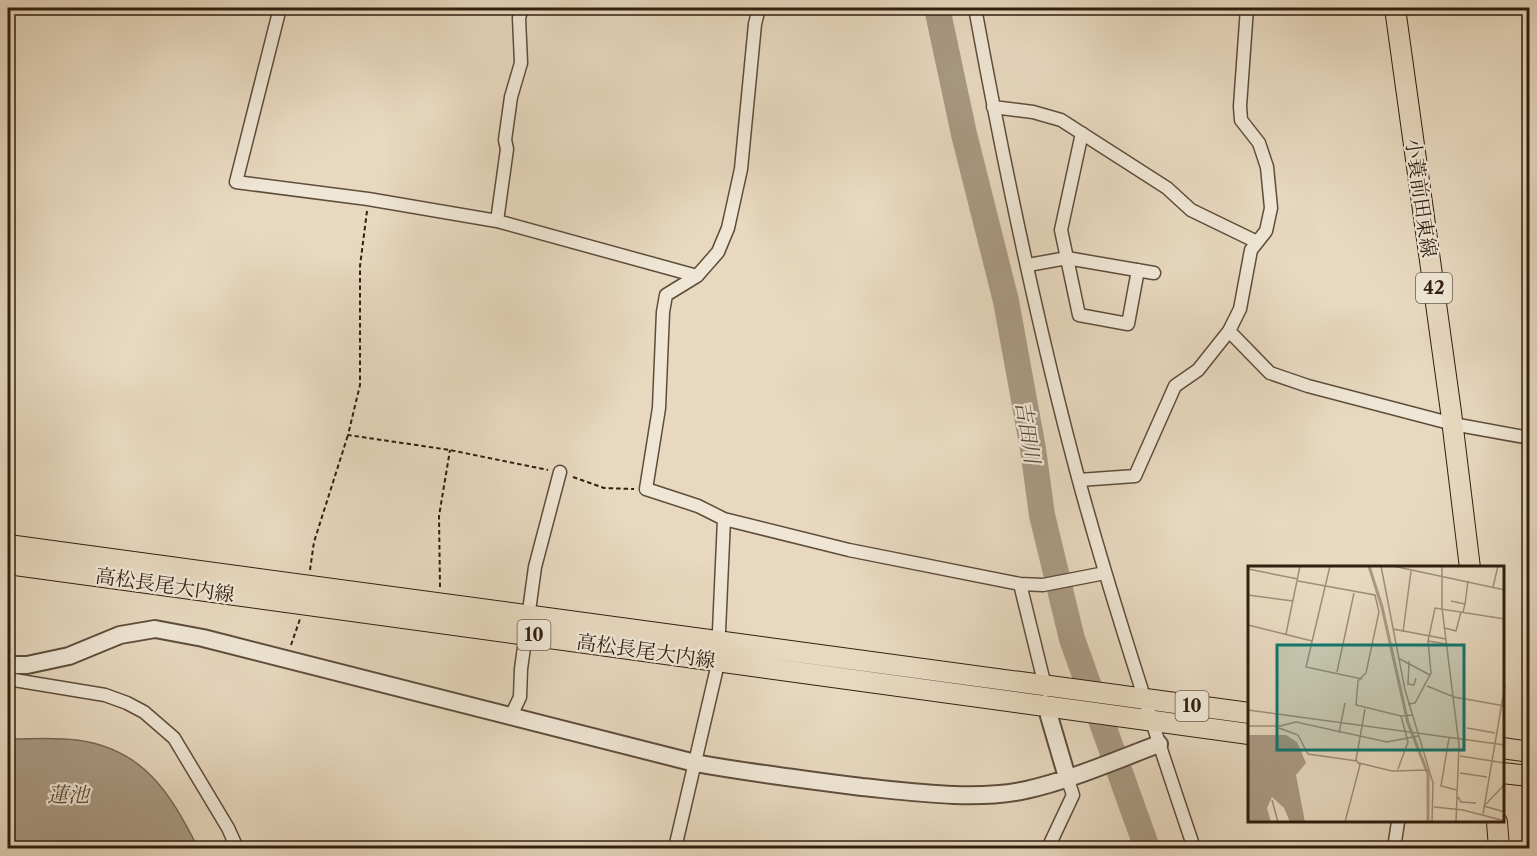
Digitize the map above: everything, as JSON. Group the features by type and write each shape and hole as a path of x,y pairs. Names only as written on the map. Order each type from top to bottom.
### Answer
{"main road":[{"name":"小蓑前田東線","path":"1395,8 1470,566"},
{"name":"高松長尾大内線","path":"8,545 527,625 1052,697 1143,709 1248,713"},
{"name":"高松長尾大内線","path":"8,564 527,625"},
{"name":"高松長尾大内線","path":"1143,709 1248,734"},
{"path":"1504,747 1530,752"},
{"path":"1504,773 1530,776"},
{"path":"1497,823 1498,849"}],"street":[{"path":"280,8 236,182 368,199 497,221 697,276"},
{"path":"497,221 507,149 505,140 521,63 519,18 522,8"},
{"path":"759,8 755,24 741,169 728,228 718,252 697,276 666,295 663,312 659,408 646,489 698,506 724,519 849,550 1020,584 1043,585 1105,573"},
{"path":"975,8 993,107 1028,266 1079,480 1153,747 1194,849"},
{"path":"1079,480 1136,476 1175,386 1198,370 1229,331 1240,309 1251,250 1266,231 1271,208 1267,168 1259,143 1241,120 1247,8"},
{"path":"993,107 1033,112 1060,120 1167,188 1191,210 1257,242"},
{"path":"1082,133 1061,231 1079,315 1128,324 1138,270"},
{"path":"1028,266 1068,258 1154,273"},
{"path":"1229,331 1270,373 1308,386 1452,424 1530,438"},
{"path":"512,716 520,697 520,669 535,567 560,472"},
{"path":"675,849 718,651 724,519"},
{"path":"1020,584 1052,697 1050,716 1075,775 1073,795 1048,849"},
{"path":"8,665 27,665 69,656 120,635 155,629 203,638 695,763 752,774 904,792 1001,795 1075,775 1153,747"},
{"path":"8,679 105,695 144,712 174,738 228,828 237,849"},
{"path":"1394,849 1398,823"}],"path":[{"path":"309,576 314,542 348,435 360,385 360,266 368,199"},
{"path":"348,435 450,450 439,516 440,593"},
{"path":"286,659 302,613"}],"water":[{"name":"蓮池","path":"8,739 77,740 100,745 120,753 152,777 165,792 198,848 8,848"}],"waterway":[{"name":"吉田川","path":"937,8 964,134 1006,301 1033,449 1042,515 1072,639 1147,848"}]}
